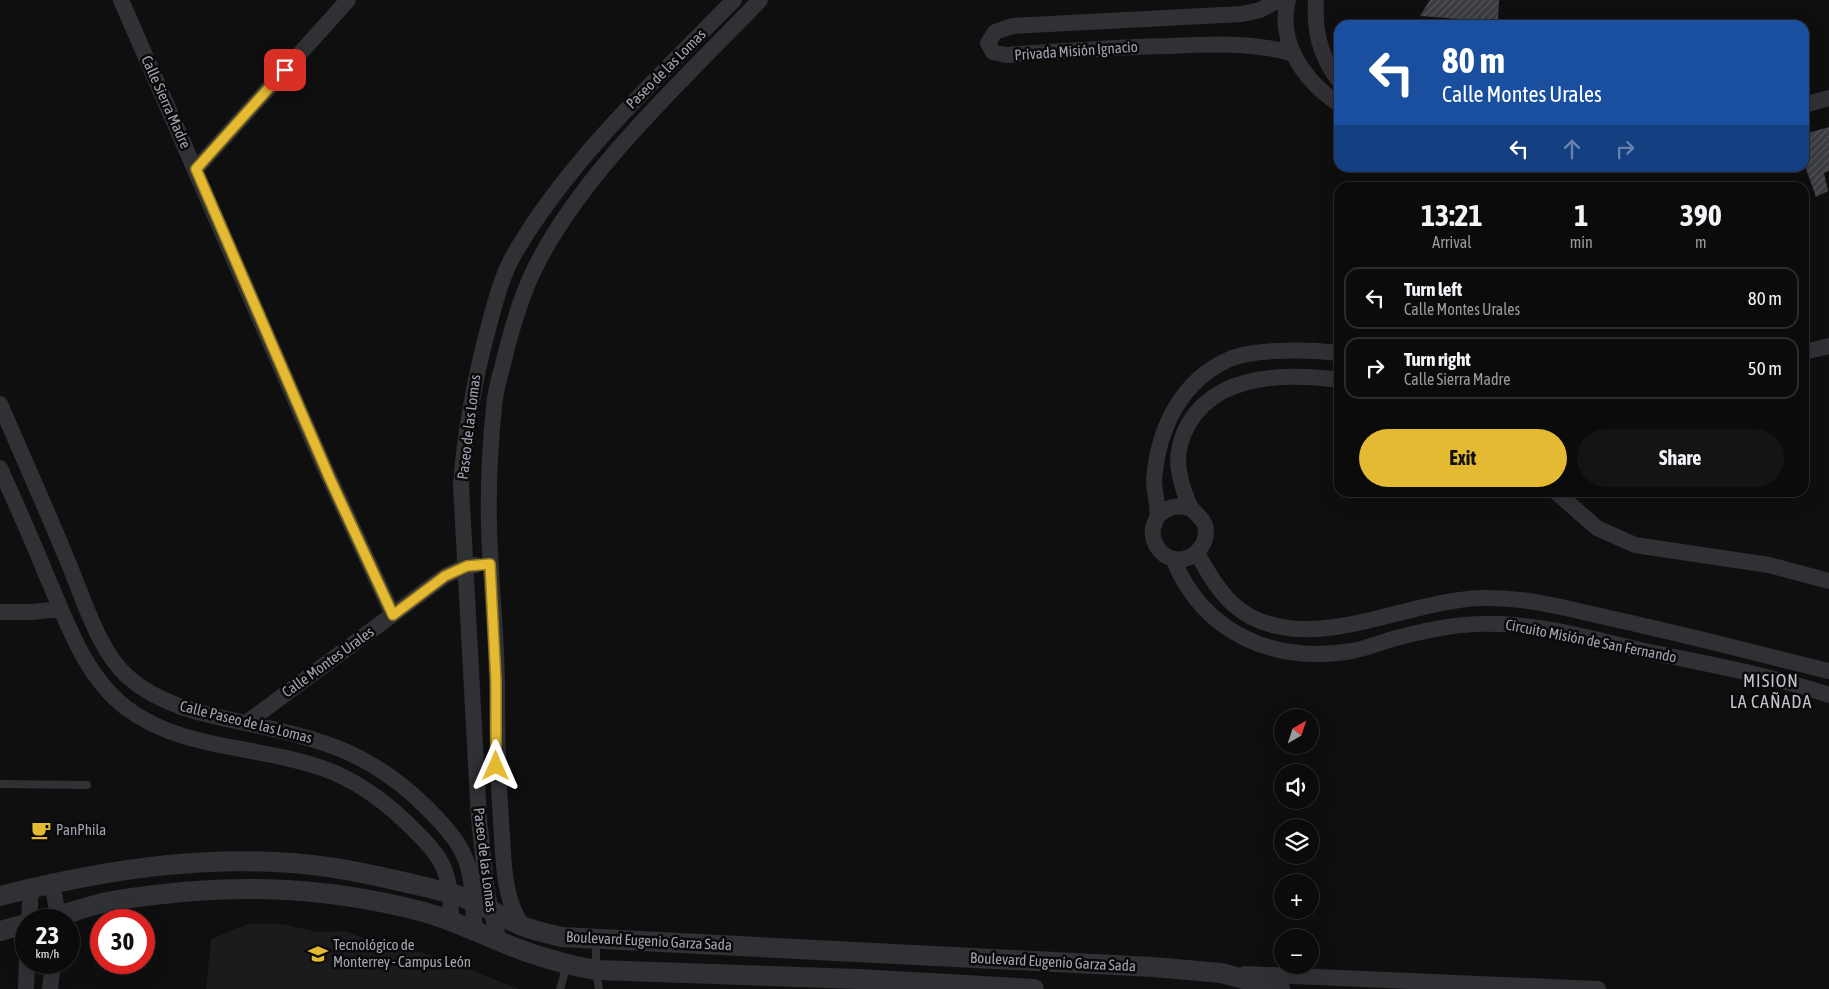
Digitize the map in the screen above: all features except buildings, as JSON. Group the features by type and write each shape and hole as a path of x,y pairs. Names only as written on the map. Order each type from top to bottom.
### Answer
{"street":[{"name":"Calle Sierra Madre","path":"121,0 330,481 393,615"},
{"path":"196,169 348,0"},
{"name":"Paseo de las Lomas","path":"499,941 491,910 483,864 479,818 462,485 464,444 476,373 505,276 516,252 558,189 624,111 652,85 734,0"},
{"name":"Paseo de las Lomas","path":"522,926 512,910 509,899 496,766 496,682 489,522 494,404 518,308 534,271 555,233 600,172 665,98 760,0"},
{"name":"Privada Misión Ignacio","path":"1279,0 1260,10 1242,14 1012,26 995,32 988,43 993,52 1006,55 1109,48 1233,44 1262,46 1292,53"},
{"path":"1288,0 1287,36 1292,53 1312,81 1334,100"},
{"path":"1316,0 1315,26 1319,46 1334,72"},
{"path":"652,85 665,98"},
{"path":"1809,104 1829,98"},
{"path":"1809,351 1829,346"},
{"name":"Circuito Misión de San Fernando","path":"1334,353 1266,352 1231,358 1193,383 1174,408 1163,432 1156,457 1154,483 1157,517 1154,525 1154,542 1159,550 1173,559 1182,581 1205,610 1233,631 1274,649 1325,654 1354,650 1451,625 1478,622 1524,626 1758,674 1829,695"},
{"path":"1173,559 1182,559 1197,553 1204,542 1206,529 1201,517 1192,509 1183,490 1178,469 1180,446 1184,432 1192,417 1219,392 1242,382 1300,376 1334,379"},
{"name":"Calle Paseo de las Lomas","path":"0,404 93,621 114,661 126,675 142,689 163,700 210,716 316,739 377,766 405,787 438,819 465,857 471,875 471,900 475,930"},
{"name":"Calle Paseo de las Lomas","path":"0,468 82,653 96,676 115,698 148,722 185,736 323,768 388,805 436,852 446,869 451,894 451,922"},
{"path":"1562,497 1597,528 1635,545 1769,565 1829,581"},
{"path":"1157,517 1164,510 1173,506 1192,509"},
{"name":"Circuito Misión de San Fernando","path":"1197,553 1216,588 1243,614 1289,629 1340,626 1458,600 1509,598 1565,607 1688,634 1829,671"},
{"name":"Calle Montes Urales","path":"246,723 445,576 467,566 490,564"},
{"path":"0,612 61,609"},
{"path":"388,805 405,787"},
{"name":"Boulevard Eugenio Garza Sada","path":"0,896 52,882 119,870 160,865 250,861 334,868 451,894 471,900 522,926 562,937 596,940 753,945 1017,962 1153,967 1221,973 1280,989"},
{"path":"52,882 53,909"},
{"name":"Boulevard Eugenio Garza Sada","path":"80,911 110,902 176,892 254,887 296,889 348,896 425,913 567,965 598,979 860,979 1034,989"},
{"path":"30,909 31,888"},
{"path":"0,931 15,927"},
{"path":"1221,973 1598,989"},
{"path":"26,989 27,974"},
{"path":"50,989 52,974"}],"lane":[{"path":"0,784 87,785"},
{"path":"596,940 598,979"},
{"path":"560,989 567,965"}],"shaded area":[{"name":"Tecnológico de Monterrey - Campus León","path":"248,924 282,924 317,932 345,931 385,946 410,949 443,959 519,989 206,989 211,939"}],"place":[{"name":"PanPhila","path":"41,830"},
{"name":"Tecnológico de Monterrey - Campus León","path":"318,954"}],"district":[{"name":"MISION LA CAÑADA","path":"1771,691"}],"route":[{"path":"285,70 196,169 357,542 393,615 445,576 467,566 490,564 496,682 496,766"}]}
